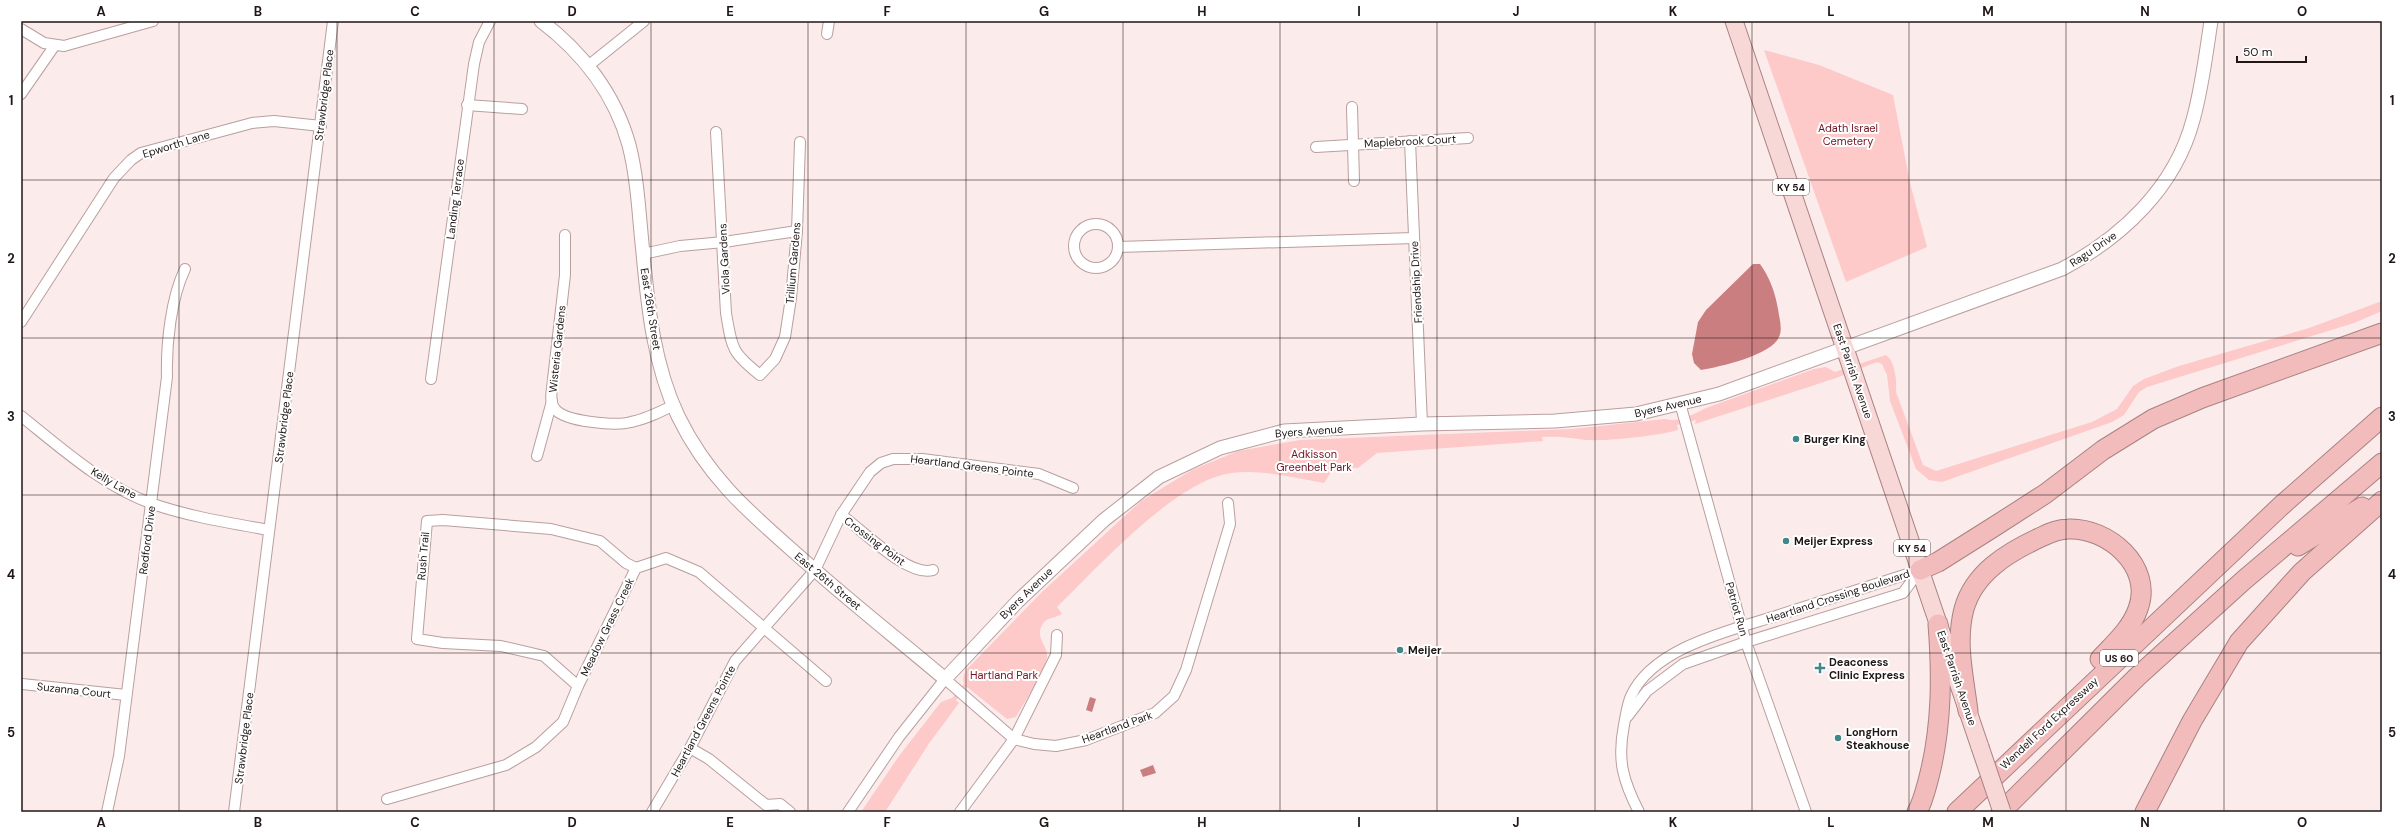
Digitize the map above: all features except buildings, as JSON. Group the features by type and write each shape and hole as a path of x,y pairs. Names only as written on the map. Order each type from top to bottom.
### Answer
{"highway":[{"path":"1920,570 1938,562 2045,494 2103,450 2153,419 2202,398 2382,333"},
{"name":"Wendell Ford Expressway","path":"1957,812 1999,770 2282,505 2382,417"},
{"name":"US 60","path":"2002,812 2137,678 2244,580 2382,463"},
{"path":"2244,580 2382,495"},
{"path":"2145,812 2192,721 2239,642 2302,572 2382,501"},
{"path":"1968,711 1960,643 1961,626 1964,608 1978,580 1984,574 2017,549 2054,532 2067,529 2086,530 2102,535 2127,554 2136,570 2141,595 2139,608 2131,624 1999,770"},
{"path":"1917,812 1937,747 1940,721 1941,663 1938,624"}],"main road":[{"name":"East Parrish Avenue","path":"1734,21 2002,812"}],"street":[{"path":"21,29 44,43 56,45 74,44 153,21"},
{"name":"Strawbridge Place","path":"234,812 333,21"},
{"name":"Landing Terrace","path":"431,379 467,105 477,50 490,21"},
{"name":"East 26th Street","path":"541,21 572,48 588,66 612,102 629,144 637,188 642,254 653,335 665,381 674,405 702,459 730,494 815,570 945,679"},
{"path":"588,66 644,21"},
{"path":"827,34 829,21"},
{"name":"Ragu Drive","path":"1845,348 2062,269 2101,246 2119,232 2140,212 2165,180 2187,141 2194,120 2203,75 2211,21"},
{"path":"21,94 56,45"},
{"path":"467,105 522,109"},
{"name":"Maplebrook Court","path":"1352,107 1354,181"},
{"name":"Epworth Lane","path":"21,322 114,178 130,160 153,149 252,123 274,121 321,126"},
{"name":"Viola Gardens","path":"716,132 724,242 726,313 730,338 739,358 760,375"},
{"name":"Maplebrook Court","path":"1316,147 1468,138"},
{"name":"Friendship Drive","path":"1410,141 1422,424"},
{"name":"Trillium Gardens","path":"760,375 775,359 785,337 791,298 797,231 800,142"},
{"path":"1094,224 1108,227 1114,233 1118,247 1113,260 1107,265 1093,268 1080,262 1075,254 1073,242 1081,229 1094,224"},
{"path":"642,254 680,246 724,242 797,231"},
{"name":"Wisteria Gardens","path":"566,235 565,275 552,401 556,410 560,414 615,425 652,416 674,405"},
{"path":"1118,247 1414,238"},
{"name":"Redford Drive","path":"107,812 118,764 152,504 167,377 168,348 177,292 185,269"},
{"name":"Byers Avenue","path":"848,812 899,737 945,679 1018,600 1104,520 1140,490 1179,466 1220,448 1284,431 1422,424 1555,421 1636,414 1719,394 1845,348"},
{"path":"537,456 552,401"},
{"name":"Patriot Run","path":"1680,403 1746,642 1806,812"},
{"name":"Kelly Lane","path":"21,416 83,465 123,491 152,504 192,516 270,530"},
{"name":"Heartland Greens Pointe","path":"652,812 690,748 735,661 815,570 841,515 870,472 881,463 893,459 922,459 1039,474 1073,488"},
{"name":"Heartland Park","path":"945,679 1014,739 1042,745 1065,744 1086,740 1136,721 1166,706 1174,696 1186,670 1230,524 1228,502"},
{"name":"Crossing Point","path":"841,515 908,566 926,572 933,570"},
{"name":"Rush Trail","path":"578,686 544,656 501,646 443,643 417,638 426,521 443,520 551,529 600,541 626,564 636,568"},
{"name":"Meadow Grass Creek","path":"387,799 506,765 536,747 563,722 578,686 636,568 666,558 699,572 826,681"},
{"name":"Heartland Crossing Boulevard","path":"1639,812 1623,774 1620,757 1625,718 1631,695 1653,668 1689,646 1742,627 1920,570"},
{"name":"Heartland Crossing Boulevard","path":"1625,718 1651,688 1683,664 1746,642 1903,593 1920,570"},
{"path":"960,812 1014,739 1056,655 1057,635"},
{"name":"Suzanna Court","path":"22,684 126,695"},
{"path":"690,748 710,759 766,808 780,804 790,812"}],"green space":[{"name":"Adath Israel Cemetery","path":"1764,50 1819,65 1893,95 1910,183 1927,247 1846,282"},
{"name":"Adkisson Greenbelt Park","path":"2382,301 2382,311 2354,323 2147,387 2139,392 2124,415 2112,422 1942,482 1929,480 1916,469 1890,401 1887,375 1882,364 1877,362 1836,378 1695,424 1696,420 1677,425 1678,430 1658,434 1608,440 1542,437 1543,441 1377,453 1358,468 1335,466 1324,483 1254,472 1231,473 1209,479 1186,492 1138,528 1057,607 1062,614 1044,622 1040,630 1040,634 1047,653 1046,663 1016,717 1007,719 967,687 956,700 959,703 930,742 885,812 861,812 899,756 941,702 952,698 964,684 963,678 966,670 1042,592 1141,501 1192,470 1238,451 1300,440 1572,429 1665,419 1676,420 1814,369 1826,367 1835,372 1886,355 1892,362 1896,377 1896,392 1923,465 1936,471 2092,422 2117,409 2133,386 2144,379 2179,366 2309,328"}],"shaded area":[{"path":"1753,264 1760,264 1774,291 1781,330 1779,337 1774,343 1756,355 1732,363 1701,370 1694,363 1692,354 1698,322 1706,310"},
{"path":"1090,697 1096,699 1092,712 1086,710"},
{"path":"1153,765 1156,773 1143,777 1140,770"}],"place":[{"name":"Burger King","path":"1796,439"},
{"name":"Meijer Express","path":"1786,541"},
{"name":"Meijer","path":"1400,650"},
{"name":"Deaconess Clinic Express","path":"1820,668"},
{"name":"LongHorn Steakhouse","path":"1838,738"}],"park label":[{"name":"Hartland Park","path":"1004,675"}]}
